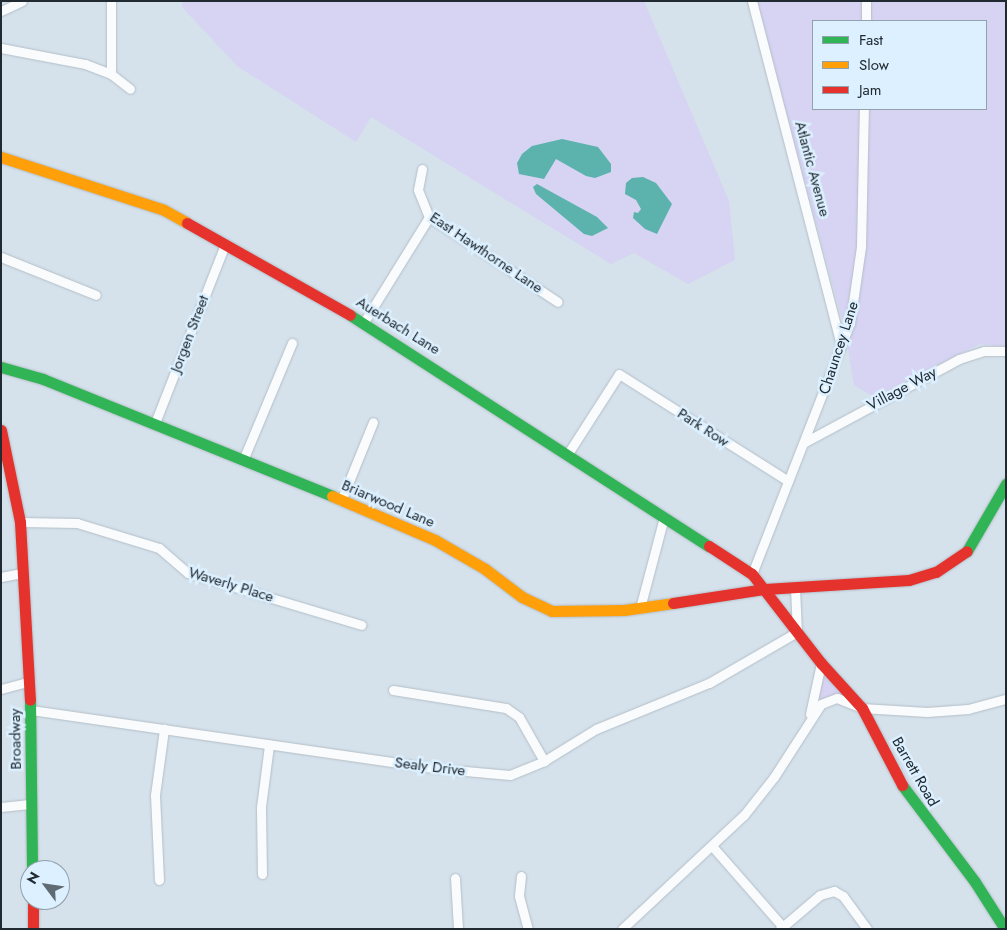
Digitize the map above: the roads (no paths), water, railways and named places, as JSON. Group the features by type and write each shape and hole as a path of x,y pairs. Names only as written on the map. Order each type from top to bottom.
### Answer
{"street":[{"path":"1,11 22,1"},
{"path":"111,1 111,74"},
{"name":"Atlantic Avenue","path":"752,1 841,346"},
{"path":"866,1 866,20"},
{"path":"1,48 85,64 111,74 130,89"},
{"name":"Chauncey Lane","path":"752,574 850,323 857,288 864,110"},
{"name":"Auerbach Lane","path":"1,157 147,202 225,244 364,322 752,574"},
{"name":"East Hawthorne Lane","path":"422,170 418,190 429,217 558,302"},
{"path":"364,322 429,217"},
{"name":"Jorgen Street","path":"155,423 225,244"},
{"path":"1,257 96,295"},
{"path":"243,460 292,343"},
{"name":"Village Way","path":"804,442 959,359 978,352 1006,351"},
{"name":"Briarwood Lane","path":"1,366 43,379 155,423 435,540 542,608 578,612 640,608 766,589 864,585 909,580 936,572 960,558 971,547 1006,484"},
{"name":"Park Row","path":"567,455 619,374 788,481"},
{"path":"341,500 373,422"},
{"name":"Broadway","path":"1,430 4,456 20,522 30,710 32,860"},
{"path":"640,608 664,517"},
{"name":"Waverly Place","path":"20,522 77,523 159,548 188,573 361,625"},
{"path":"1,577 22,572"},
{"path":"752,574 766,589"},
{"path":"795,588 797,632"},
{"name":"Barrett Road","path":"766,589 821,663 862,708 906,793 975,882 1005,929"},
{"name":"Sealy Drive","path":"30,710 269,745 501,775 523,772 596,729 709,683 797,632"},
{"path":"810,717 821,663"},
{"path":"1,689 28,682"},
{"path":"393,690 506,708 519,717 544,761"},
{"path":"628,927 644,906 744,815 774,777 810,717 821,704 837,698 862,708 927,712 968,709 1006,699"},
{"path":"159,880 155,795 164,730"},
{"path":"262,874 261,807 269,745"},
{"path":"1,807 32,804"},
{"path":"712,846 781,928 820,895 834,891 843,896 867,929"},
{"path":"521,876 519,896 528,929"},
{"path":"455,878 458,929"},
{"path":"33,910 33,929"}]}
